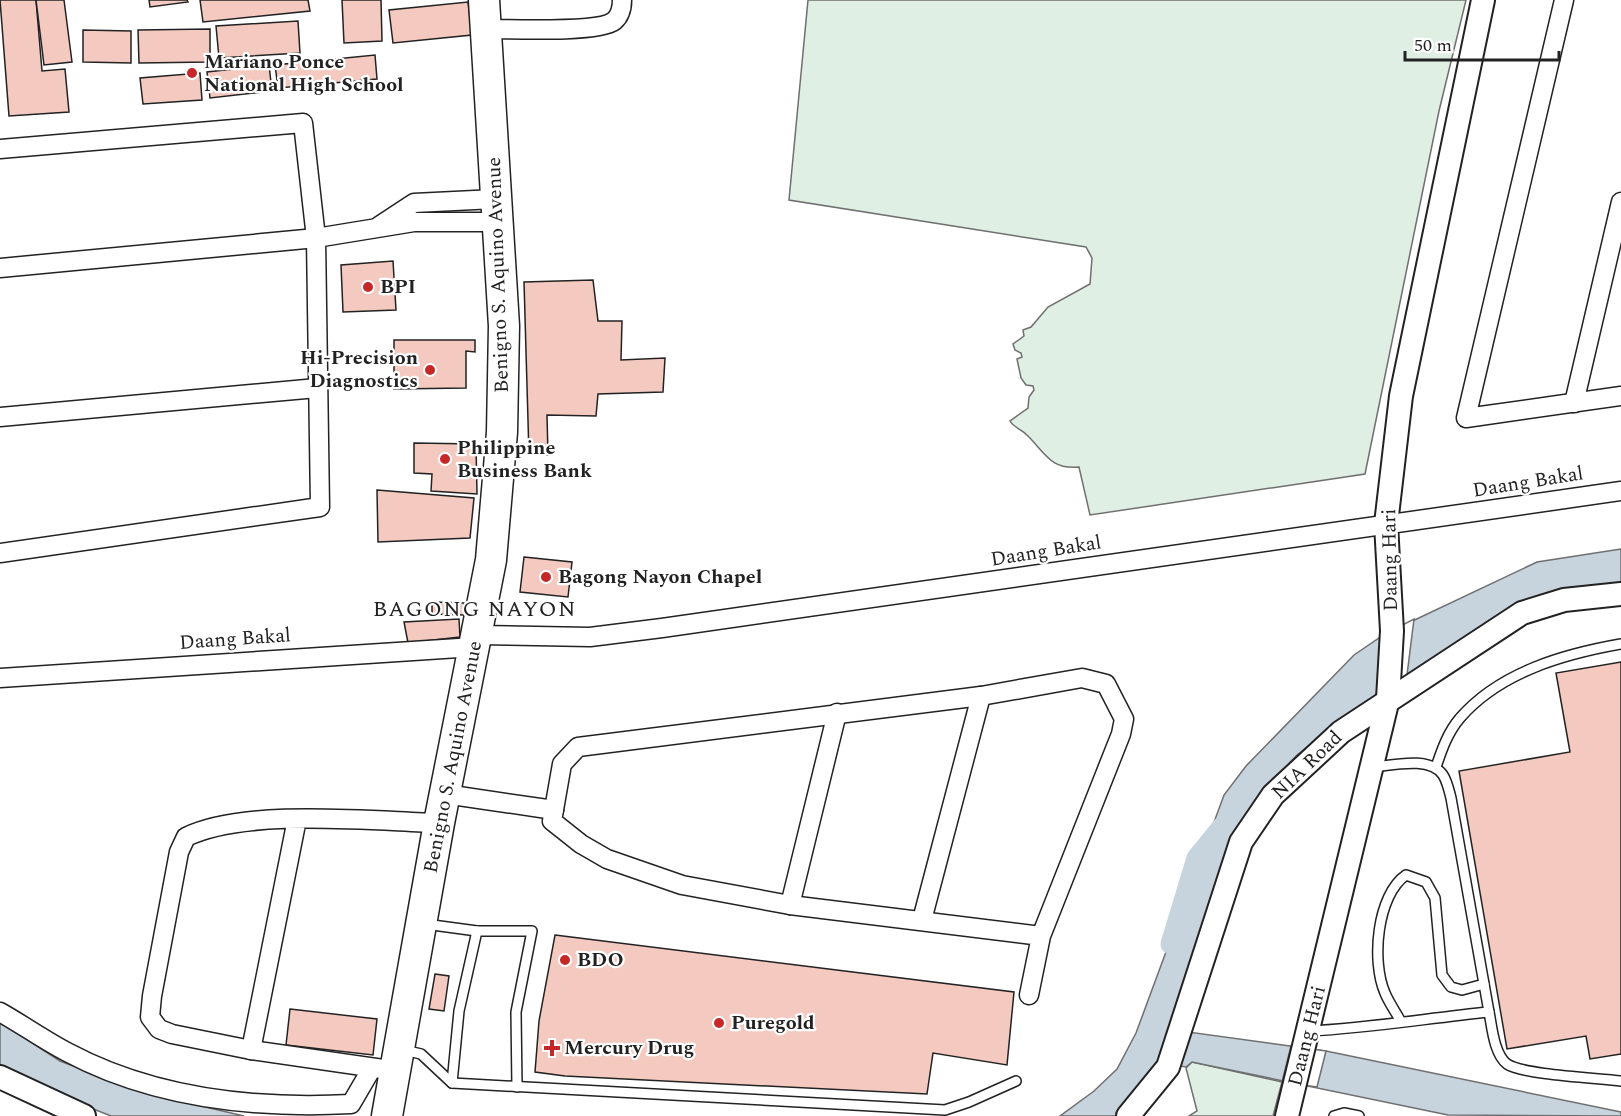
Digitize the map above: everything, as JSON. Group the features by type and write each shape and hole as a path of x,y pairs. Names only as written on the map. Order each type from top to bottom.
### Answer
{"main road":[{"name":"Benigno S. Aquino Avenue","path":"388,1109 388,1062 422,923 439,823 491,560 502,432 504,326 484,0"}],"street":[{"path":"487,29 591,28 613,22 621,12 622,0"},
{"name":"Daang Hari","path":"1287,1116 1388,699 1392,631 1386,524 1401,396 1483,0"},
{"path":"1564,0 1466,418 1621,396"},
{"path":"0,149 303,123 316,238 320,507 0,553"},
{"path":"1574,403 1621,202"},
{"path":"0,268 316,238 496,210"},
{"path":"0,417 317,388"},
{"name":"Daang Bakal","path":"0,678 476,641 590,637 988,583 1621,491"},
{"name":"NIA Road","path":"1128,1116 1168,1067 1241,842 1273,795 1341,732 1521,613 1564,600 1621,594"},
{"path":"1029,995 1041,936 1124,719 1106,684 1082,678 981,696 578,747 562,764 552,821 581,844 607,859 682,885 790,905 1041,936"},
{"path":"922,920 981,696"},
{"path":"790,905 837,713"},
{"path":"445,794 554,810"},
{"path":"388,1062 251,1050 172,1034 159,1029 150,1017 179,852 186,837 221,825 297,819 439,823"},
{"path":"251,1050 297,819"},
{"path":"0,1012 68,1053 132,1080 184,1094 308,1106 351,1104 388,1062"},
{"path":"0,1077 84,1116"}],"lane":[{"path":"1436,767 1445,740 1461,718 1487,694 1526,669 1621,644"},
{"path":"1372,767 1413,763 1436,767 1444,776 1451,798 1496,1045 1506,1063 1522,1070 1621,1081"},
{"path":"1401,1022 1384,992 1379,970 1379,935 1382,909 1395,882 1406,875 1426,882 1434,898 1442,975 1451,987 1462,990 1484,984"},
{"path":"422,923 477,931 532,931 516,1012 517,1087"},
{"path":"452,1083 459,1011 477,931"},
{"path":"1306,1041 1401,1022 1489,1012"},
{"path":"388,1062 421,1054 452,1083 945,1110 1016,1081"},
{"path":"1334,1116 1344,1113 1359,1116"}],"green space":[{"path":"808,0 1466,0 1439,111 1365,474 1090,515 1079,467 1062,466 1049,459 1026,434 1010,421 1028,408 1029,397 1034,390 1033,386 1026,385 1021,378 1017,359 1022,357 1013,344 1024,336 1023,330 1031,327 1048,307 1090,284 1092,258 1086,247 789,200"},
{"path":"1192,1062 1282,1082 1273,1116 1189,1116 1197,1111 1186,1068"}],"shaded area":[{"path":"1621,549 1621,589 1503,615 1477,629 1341,721 1297,755 1266,788 1173,1030 1326,1051 1621,1112 1621,1116 1448,1115 1192,1062 1186,1067 1158,1062 1119,1116 1060,1116 1094,1091 1117,1069 1136,1033 1224,795 1246,766 1354,655 1385,634 1537,562"},
{"path":"0,1022 60,1061 145,1093 244,1116 111,1116 20,1080 0,1069"}],"pier":[{"path":"1414,619 1407,675 1376,696 1385,634"},
{"path":"1291,1046 1326,1051 1317,1087 1282,1082"}],"building":[{"path":"0,0 36,0 42,71 65,69 69,112 9,116"},
{"path":"36,0 64,0 72,62 44,65"},
{"path":"149,0 187,0 188,2 150,7"},
{"path":"200,0 308,0 310,11 203,22"},
{"path":"342,0 381,0 382,41 344,43"},
{"path":"468,2 472,35 393,43 389,10"},
{"path":"298,21 300,53 219,58 216,26"},
{"path":"210,29 210,62 139,63 138,30"},
{"path":"83,30 131,31 131,63 83,62"},
{"path":"375,55 377,79 278,88 275,65"},
{"path":"269,65 272,91 210,98 207,72"},
{"path":"200,73 202,100 143,104 140,78"},
{"name":"BPI","path":"393,261 396,310 343,312 341,265"},
{"path":"593,280 598,321 622,321 621,360 665,358 663,392 598,394 596,416 547,415 548,455 529,455 524,282"},
{"name":"Hi-Precision Diagnostics","path":"394,340 475,340 475,352 466,351 466,388 394,389"},
{"name":"Philippine Business Bank","path":"414,443 476,444 477,494 431,491 432,474 414,473"},
{"path":"377,490 474,498 470,538 378,542"},
{"name":"Bagong Nayon Chapel","path":"524,557 572,562 568,597 520,592"},
{"path":"432,602 464,603 464,615 432,614"},
{"path":"459,619 460,637 408,643 404,622"},
{"path":"1621,662 1621,1054 1590,1059 1586,1036 1507,1049 1459,771 1570,752 1556,673"},
{"name":"Puregold","path":"555,935 1014,992 1007,1065 933,1053 927,1094 565,1076 535,1072 539,1021"},
{"path":"435,974 449,976 444,1011 429,1009"},
{"path":"290,1009 377,1019 373,1055 286,1045"}],"waterway":[{"path":"1171,944 1197,858 1223,826"}],"place":[{"name":"Mariano Ponce National High School","path":"192,73"},
{"name":"BPI","path":"368,287"},
{"name":"Hi-Precision Diagnostics","path":"430,370"},
{"name":"Philippine Business Bank","path":"445,459"},
{"name":"Bagong Nayon Chapel","path":"546,577"},
{"name":"BDO","path":"565,960"},
{"name":"Puregold","path":"719,1023"},
{"name":"Mercury Drug","path":"552,1048"}],"district":[{"name":"BAGONG NAYON","path":"475,609"}]}
